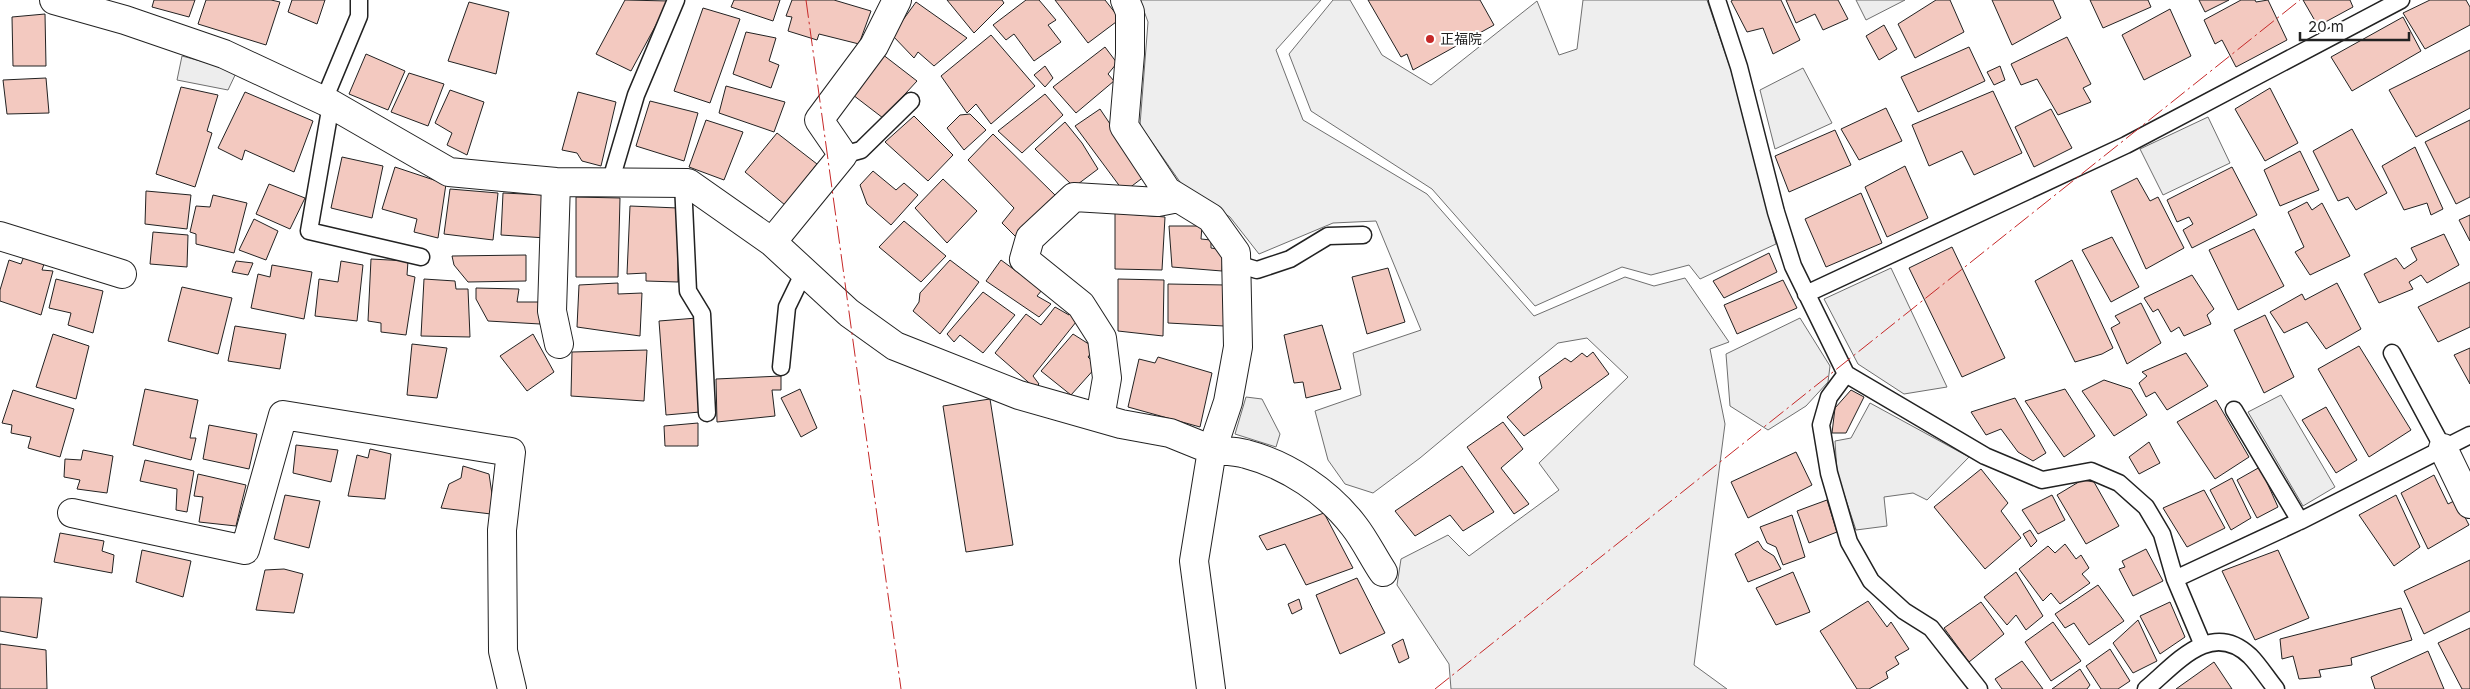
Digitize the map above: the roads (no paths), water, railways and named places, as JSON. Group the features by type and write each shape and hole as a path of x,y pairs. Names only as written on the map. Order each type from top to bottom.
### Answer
{"street":[{"path":"54,0 125,20 224,54 328,102 449,172 556,182 688,183 772,242 849,313 895,346 1019,396 1100,418 1170,433 1212,450 1245,453 1279,464 1299,476 1331,502 1354,526 1383,572"},
{"path":"772,242 843,155 819,120 874,46 897,0"},
{"path":"1125,0 1130,12 1130,54 1124,126 1167,191 1211,218 1236,253 1238,264 1238,347 1228,402 1212,450 1194,562 1210,689"},
{"path":"556,182 552,311 559,344"},
{"path":"1100,418 1107,378 1102,338 1081,304 1024,259 1030,238 1074,197 1158,202 1178,198"},
{"path":"0,236 122,274"},
{"path":"72,513 245,550 283,415 511,452 502,530 503,651 512,689"},
{"path":"2443,448 2470,504"}],"lane":[{"path":"359,0 359,16 328,102 309,231 421,257"},
{"path":"610,183 636,95 676,0"},
{"path":"1717,0 1739,67 1776,212 1793,266 1846,374 1985,456 2042,480 2091,471 2119,483 2146,507 2162,534 2175,579 2202,643"},
{"path":"1806,294 2126,145 2401,0"},
{"path":"843,155 861,150 911,101"},
{"path":"683,183 688,291 702,314 707,413"},
{"path":"1238,264 1257,270 1290,259 1328,236 1363,235"},
{"path":"781,367 787,307 804,272"},
{"path":"2392,353 2443,448"},
{"path":"1846,374 1829,397 1821,425 1828,473 1850,542 1871,581 1904,612 1931,628 1979,689"},
{"path":"2234,410 2300,521"},
{"path":"2175,579 2300,521 2470,436"},
{"path":"2146,689 2202,643 2224,641 2249,655 2276,689"}],"place":[{"name":"正福院","path":"1430,39"}]}
